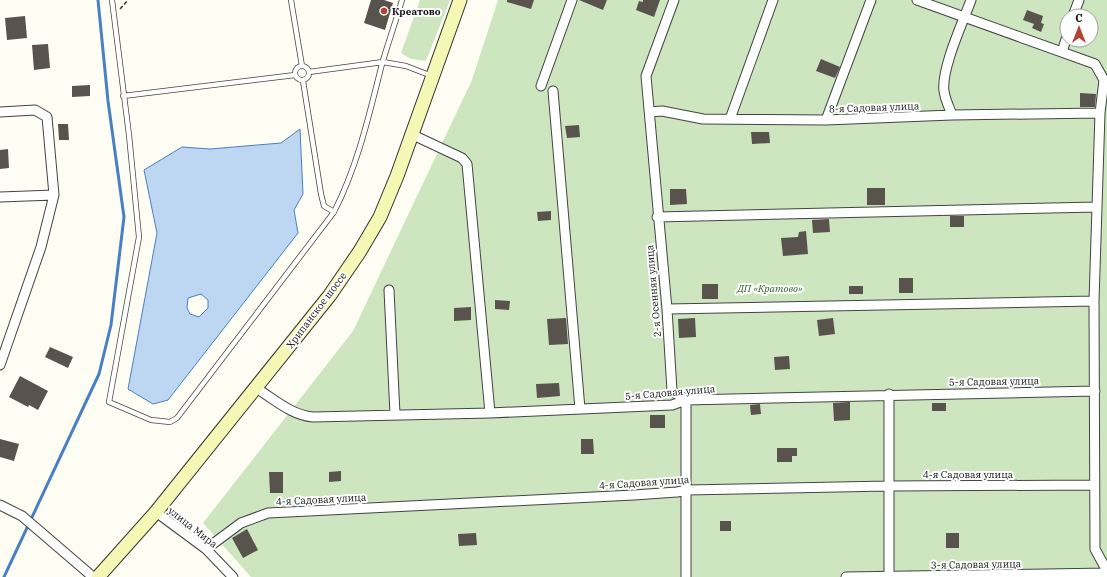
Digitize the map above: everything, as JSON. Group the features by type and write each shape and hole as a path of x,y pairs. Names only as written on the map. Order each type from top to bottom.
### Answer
{"main road":[{"name":"Хрипанское шоссе","path":"98,577 156,512 256,388 330,295 360,251 380,217 413,135 460,0"}],"street":[{"path":"541,86 572,0"},
{"name":"2-я Осенняя улица","path":"674,0 646,76 672,391 686,400"},
{"path":"730,120 773,0"},
{"path":"826,120 871,0"},
{"path":"917,0 1095,64 1101,72 1104,80 1100,113 1094,301 1094,485 1095,549 1107,572"},
{"path":"952,115 944,91 945,77 956,38 971,0"},
{"path":"1062,52 1063,48"},
{"path":"553,91 580,409"},
{"path":"0,112 35,110 47,117 54,195 41,247 0,365"},
{"name":"8-я Садовая улица","path":"650,112 662,111 703,119 730,120 826,120 952,115 1100,113"},
{"path":"413,135 462,158 467,164 490,413"},
{"path":"0,197 54,195"},
{"path":"657,217 1097,207"},
{"path":"389,290 395,414"},
{"path":"666,310 1094,301"},
{"name":"5-я Садовая улица","path":"256,388 290,411 303,416 490,413 672,405 686,400 889,394 1095,391"},
{"path":"889,394 889,576"},
{"path":"686,400 686,577"},
{"name":"4-я Садовая улица","path":"206,549 241,523 268,513 634,495 686,490 889,486 1094,485"},
{"path":"0,505 33,525 92,577"},
{"name":"улица Мира","path":"156,512 206,549 233,577"},
{"name":"3-я Садовая улица","path":"846,577 1107,572"}],"lane":[{"path":"112,0 138,237 109,402 151,420 170,422 177,418 334,212 346,188 359,152 383,62 402,0"},
{"path":"291,0 302,66"},
{"path":"309,72 383,62 406,66 434,76"},
{"path":"302,66 306,67 309,72 308,78 303,81"},
{"path":"302,66 297,68 295,75 298,80 303,81"},
{"path":"123,96 295,75"},
{"path":"303,81 321,194 324,206 334,212"}],"green space":[{"path":"420,0 450,0 426,61 411,59 401,53"},
{"name":"ДП «Кратово»","path":"498,0 1107,0 1107,577 251,577 203,523 353,331 472,80"}],"water":[{"path":"300,129 303,194 294,210 298,233 168,400 153,404 128,389 157,233 144,170 182,147 210,149 281,143","holes":["201,294 208,300 208,308 199,317 190,314 187,308 188,298"]}],"building":[{"path":"371,0 384,0 393,3 385,30 364,23"},
{"path":"507,0 534,0 531,9 507,2"},
{"path":"579,0 607,0 603,10"},
{"path":"643,0 660,0 654,17 636,10 639,1 643,2"},
{"path":"1027,10 1043,16 1041,23 1044,24 1041,32 1032,28 1034,24 1023,20"},
{"path":"25,16 27,38 7,40 5,18"},
{"path":"48,44 50,68 34,70 32,45"},
{"path":"821,59 840,67 835,78 816,71"},
{"path":"90,85 90,96 72,97 72,86"},
{"path":"1080,93 1096,94 1095,107 1080,107"},
{"path":"58,124 68,124 69,140 59,140"},
{"path":"579,125 580,137 567,138 565,126"},
{"path":"751,132 769,132 770,143 752,144"},
{"path":"8,149 9,168 0,169 0,150"},
{"path":"867,188 885,188 885,205 867,205"},
{"path":"670,189 686,189 687,204 670,205"},
{"path":"551,211 551,220 538,221 537,212"},
{"path":"950,216 964,216 964,227 950,227"},
{"path":"829,219 830,232 813,233 812,220"},
{"path":"806,231 808,254 783,256 781,238 798,237 799,232"},
{"path":"899,278 913,278 913,293 899,293"},
{"path":"702,284 718,284 718,299 702,299"},
{"path":"849,286 863,286 863,294 849,294"},
{"path":"495,300 510,301 509,310 495,309"},
{"path":"471,307 471,320 454,321 454,308"},
{"path":"566,318 568,344 549,345 547,319"},
{"path":"695,318 696,337 679,338 678,319"},
{"path":"833,318 835,334 819,336 817,320"},
{"path":"50,347 73,357 68,368 45,357"},
{"path":"789,356 790,369 775,370 774,357"},
{"path":"20,376 48,391 38,410 29,405 28,407 9,397"},
{"path":"559,383 560,396 537,398 536,384"},
{"path":"850,402 850,420 834,421 833,403"},
{"path":"932,403 946,403 946,411 932,411"},
{"path":"760,404 761,414 751,415 750,405"},
{"path":"650,415 665,415 665,428 650,428"},
{"path":"0,439 19,444 14,461 0,457"},
{"path":"581,439 593,439 594,454 581,454"},
{"path":"777,448 797,448 797,456 792,456 792,462 777,462"},
{"path":"341,471 341,481 329,482 329,472"},
{"path":"269,472 283,472 283,493 270,493"},
{"path":"720,521 731,521 731,531 720,531"},
{"path":"247,529 258,550 243,558 232,538"},
{"path":"476,533 477,545 459,546 458,534"},
{"path":"946,533 959,533 959,548 946,548"}],"waterway":[{"path":"4,577 99,374 111,325 124,217 108,101 98,0"}],"place":[{"name":"Креатово","path":"384,11"}]}
